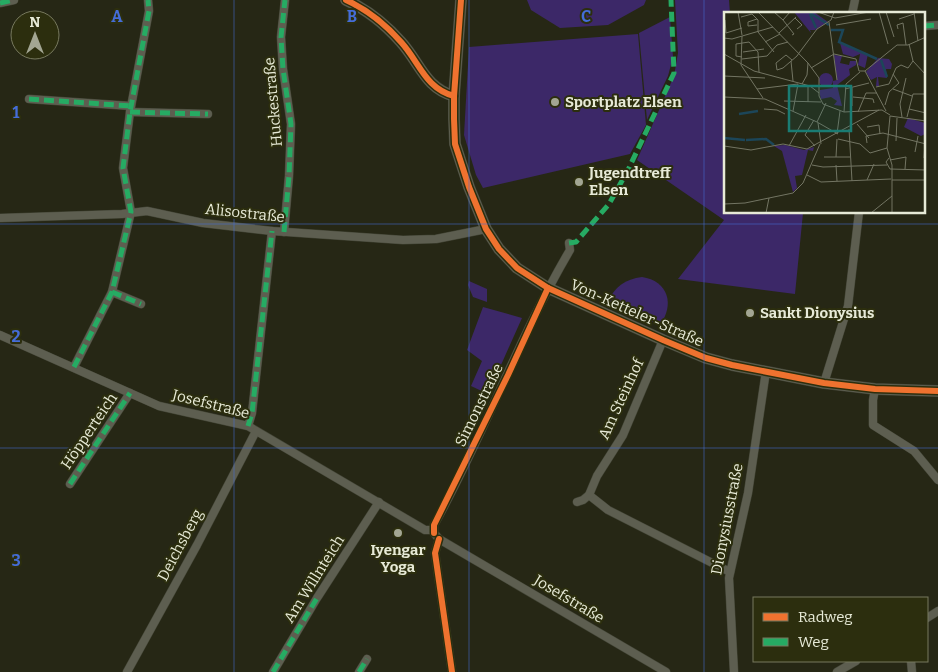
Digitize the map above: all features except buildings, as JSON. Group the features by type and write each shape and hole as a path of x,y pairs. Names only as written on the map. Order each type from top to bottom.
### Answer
{"street":[{"path":"0,3 14,0"},
{"path":"74,368 112,292 131,212 123,168 130,109 149,11 148,0"},
{"name":"Huckestraße","path":"284,232 291,124 283,70 281,37 285,0"},
{"path":"346,0 387,27 403,44 428,80 441,92 454,96"},
{"name":"Von-Ketteler-Straße","path":"461,0 454,96 455,144 469,187 486,229 513,264 548,288 706,358 824,383 875,389 938,391"},
{"path":"29,99 130,109 208,114"},
{"name":"Alisostraße","path":"0,218 122,214 147,211 203,223 272,231 402,240 436,239 486,229"},
{"path":"824,383 848,306 859,214"},
{"path":"248,426 252,413 272,231"},
{"name":"Von-Ketteler-Straße","path":"548,288 570,250 569,243"},
{"name":"Simonstraße","path":"452,672 435,553 436,534 434,525 548,288"},
{"path":"112,292 140,304"},
{"name":"Josefstraße","path":"0,335 160,406 248,426 425,530 436,534 666,672"},
{"name":"Am Steinhof","path":"589,495 598,476 623,435 664,340"},
{"name":"Dionysiusstraße","path":"734,672 730,572 748,493 766,372"},
{"path":"875,389 873,425 914,451 938,480"},
{"name":"Höpperteich","path":"70,484 130,393"},
{"name":"Deichsberg","path":"127,672 197,545 256,431"},
{"path":"577,502 589,495 608,510 730,572"},
{"name":"Am Willnteich","path":"273,672 317,598 379,502"},
{"path":"359,672 367,659"},
{"path":"837,672 854,662"}],"shaded area":[{"path":"527,0 646,0 644,5 608,25 560,28 531,10"},
{"path":"675,0 729,0 730,12 724,12 724,214 803,214 795,294 678,279 724,220 637,160 674,76 678,53"},
{"path":"670,17 673,57 668,76 647,120 639,33"},
{"name":"Sportplatz Elsen","path":"638,34 646,125 630,154 483,188 476,175 464,135 469,47"},
{"path":"642,277 658,283 666,295 667,309 660,325 608,301 621,284"},
{"path":"469,281 487,289 487,302 473,297 468,285"},
{"path":"483,307 522,318 488,394 471,386 482,361 467,350"}],"marked path":[{"path":"0,3 14,0"},
{"path":"74,367 112,292 131,212 123,168 130,112 149,11 148,0"},
{"path":"284,232 291,124 283,69 281,37 285,0"},
{"path":"569,243 576,242 609,204 628,170 674,73 671,0"},
{"path":"926,26 938,25"},
{"path":"29,99 131,106"},
{"path":"130,112 208,114"},
{"path":"248,426 252,413 272,231"},
{"path":"112,292 141,304"},
{"path":"70,484 130,393"},
{"path":"273,672 317,598"},
{"path":"359,672 367,659"}],"cycle path":[{"path":"346,0 362,8 383,24 408,50 429,81 444,92 454,96"},
{"path":"461,0 454,96 455,144 469,187 486,229 499,249 517,268 548,288 706,358 824,383 875,389 938,391"},
{"path":"434,533 434,525 508,375 548,288"},
{"path":"439,539 435,553 452,672"}],"place":[{"name":"Sportplatz Elsen","path":"555,102"},
{"name":"Jugendtreff Elsen","path":"579,182"},
{"name":"Sankt Dionysius","path":"750,313"},
{"name":"Iyengar Yoga","path":"398,533"}]}
